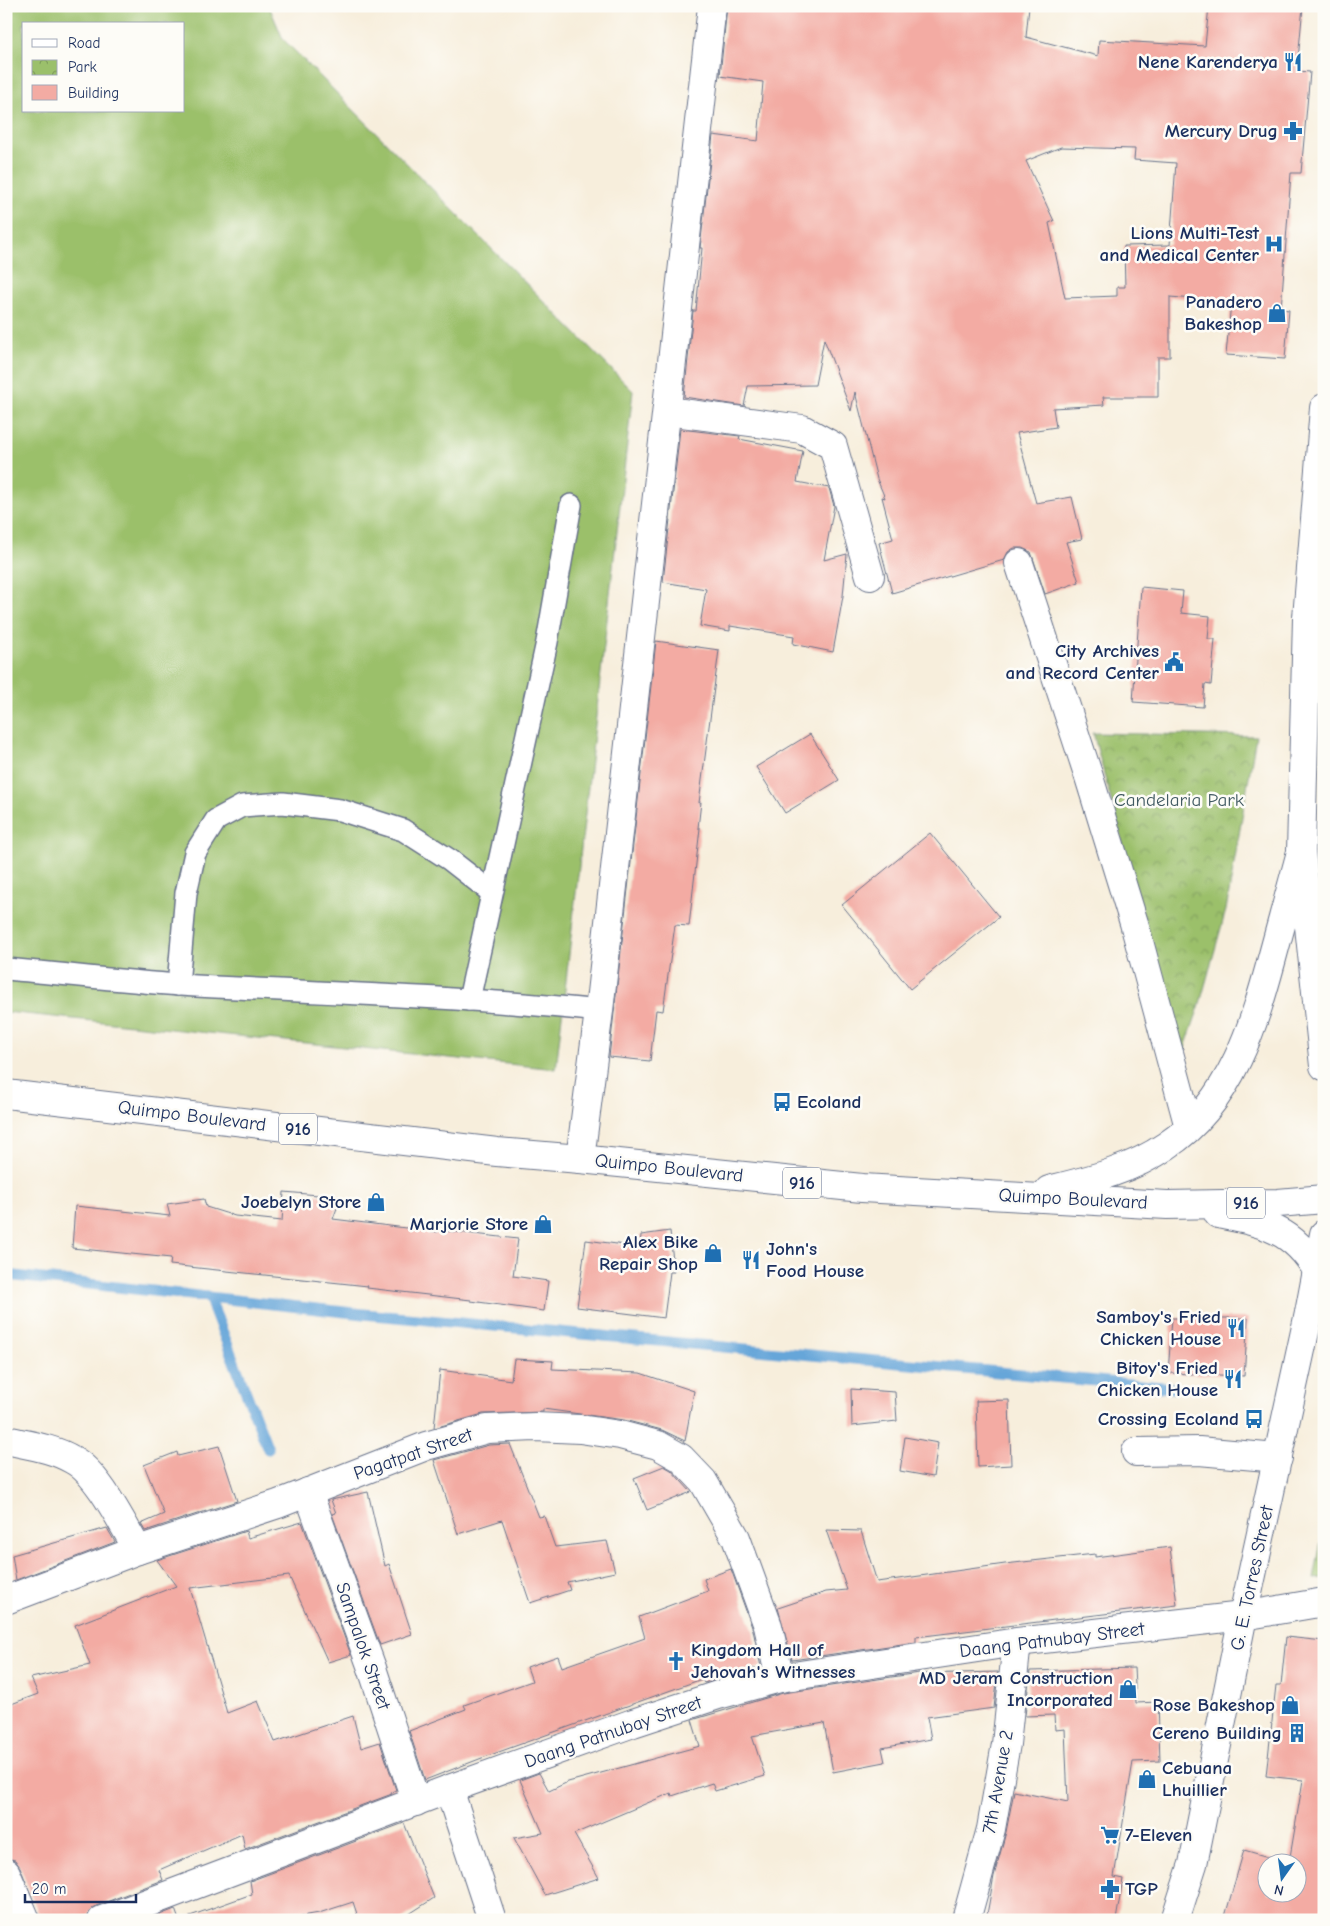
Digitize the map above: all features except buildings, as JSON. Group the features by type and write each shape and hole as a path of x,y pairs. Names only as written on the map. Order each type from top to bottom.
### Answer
{"street":[{"path":"580,1159 599,1011 712,6"},
{"path":"1324,408 1315,619 1301,852 1324,1066"},
{"path":"667,411 802,429 833,446 870,576"},
{"path":"1019,563 1090,777 1134,923 1189,1128"},
{"path":"1025,1196 1087,1180 1126,1167 1167,1146 1189,1128 1202,1114 1225,1083 1244,1045 1260,1001 1301,852"},
{"name":"Quimpo Boulevard","path":"10,1095 497,1152 862,1188 1168,1205 1278,1203 1324,1199"},
{"path":"1168,1205 1236,1217 1272,1228 1296,1242 1311,1259 1318,1272"},
{"name":"G. E. Torres Street","path":"1175,1920 1193,1864 1243,1616 1318,1272 1324,1234"},
{"name":"Pagatpat Street","path":"6,1600 138,1550 278,1504 426,1446 486,1429 580,1428 620,1435 658,1445 681,1458 703,1481 736,1538 768,1626 780,1678"},
{"path":"6,1440 40,1447 74,1460 94,1478 138,1550"},
{"path":"1136,1452 1199,1451 1278,1458"},
{"name":"Sampalok Street","path":"308,1492 372,1668 416,1802"},
{"name":"Daang Patnubay Street","path":"102,1920 449,1789 632,1723 718,1695 780,1678 1018,1642 1243,1616 1324,1602"},
{"name":"7th Avenue 2","path":"966,1920 991,1829 1006,1744 1018,1642"},
{"path":"449,1789 492,1920"},
{"path":"6,1873 26,1920"}],"lane":[{"path":"469,1000 545,651 571,505"},
{"path":"178,984 186,892 195,853 216,820 242,806 284,803 340,810 403,830 450,860 491,892"},
{"path":"6,969 178,984 469,1000 599,1011"}],"green space":[{"path":"6,6 269,6 283,39 633,391 556,1069 6,1012"},
{"name":"Candelaria Park","path":"1093,733 1256,736 1226,910 1199,1007 1181,1059"},
{"path":"1324,1525 1324,1578 1314,1579"}],"waterway":[{"path":"6,1275 363,1314 1173,1388"},
{"path":"209,1297 268,1449"}],"place":[{"name":"Nene Karenderya","path":"1293,62"},
{"name":"Mercury Drug","path":"1293,131"},
{"name":"Lions Multi-Test and Medical Center","path":"1274,244"},
{"name":"Panadero Bakeshop","path":"1277,313"},
{"name":"City Archives and Record Center","path":"1174,662"},
{"name":"Ecoland","path":"782,1102"},
{"name":"Joebelyn Store","path":"376,1202"},
{"name":"Marjorie Store","path":"543,1224"},
{"name":"Alex Bike Repair Shop","path":"713,1253"},
{"name":"John's Food House","path":"751,1260"},
{"name":"Samboy's Fried Chicken House","path":"1236,1328"},
{"name":"Bitoy's Fried Chicken House","path":"1233,1379"},
{"name":"Crossing Ecoland","path":"1254,1419"},
{"name":"Kingdom Hall of Jehovah's Witnesses","path":"676,1661"},
{"name":"MD Jeram Construction Incorporated","path":"1128,1689"},
{"name":"Rose Bakeshop","path":"1290,1705"},
{"name":"Cereno Building","path":"1297,1733"},
{"name":"Cebuana Lhuillier","path":"1147,1779"},
{"name":"7-Eleven","path":"1110,1835"},
{"name":"TGP","path":"1110,1889"}]}
